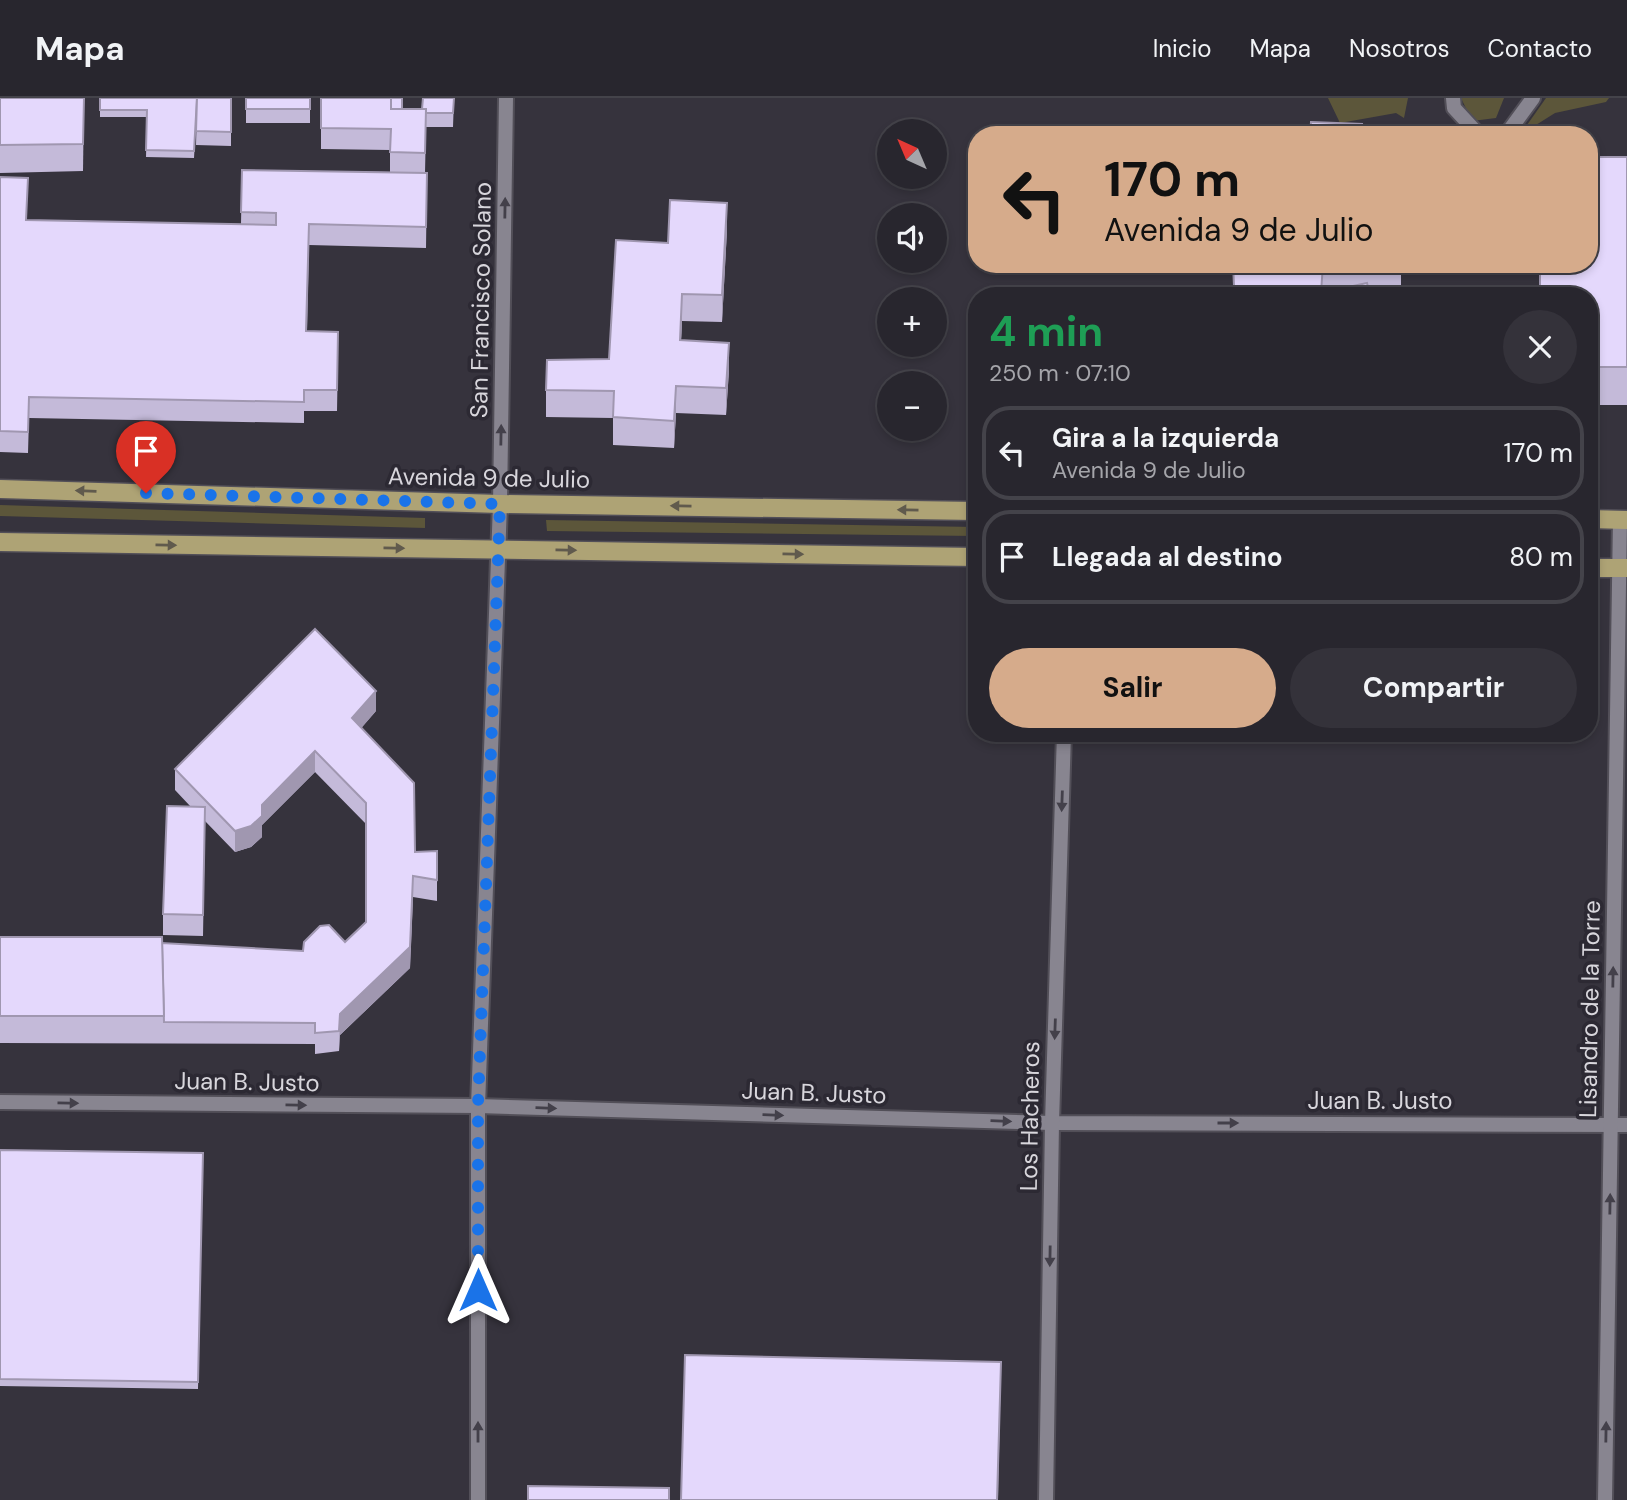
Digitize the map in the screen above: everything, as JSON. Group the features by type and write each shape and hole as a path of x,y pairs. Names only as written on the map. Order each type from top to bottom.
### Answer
{"main road":[{"name":"Avenida 9 de Julio","path":"0,489 500,504 968,511"},
{"path":"1598,519 1623,519"},
{"path":"0,542 968,557"},
{"path":"1598,568 1623,568"}],"street":[{"name":"San Francisco Solano","path":"478,1500 478,1106 500,504 506,98"},
{"path":"1453,98 1454,108 1471,126"},
{"path":"1513,126 1533,98"},
{"name":"Lisandro de la Torre","path":"1605,1500 1623,519"},
{"name":"Los Hacheros","path":"1046,1500 1052,1123 1063,742"},
{"name":"Juan B. Justo","path":"0,1102 478,1106 1052,1123 1627,1125"}],"shaded area":[{"path":"1328,98 1408,98 1404,118 1396,113 1340,123"},
{"path":"1461,98 1504,98 1496,118 1472,121"},
{"path":"1546,98 1609,98 1606,102 1555,113 1534,126 1526,126"},
{"path":"0,505 425,518 425,528 0,516"},
{"path":"546,520 968,527 968,536 547,531"}],"building":[{"path":"0,98 84,98 83,144 0,145"},
{"path":"100,98 197,98 194,151 146,150 147,110 100,110"},
{"path":"197,98 231,98 231,132 196,131"},
{"path":"246,98 310,98 310,109 246,109"},
{"path":"321,98 391,98 391,109 426,109 425,153 390,152 391,129 321,128"},
{"path":"391,98 402,98 402,109 391,109"},
{"path":"423,98 454,98 453,113 426,113 426,109 422,109"},
{"path":"1311,122 1362,124 1362,126 1311,126"},
{"path":"1598,157 1627,157 1627,367 1598,367 1598,287 1540,287 1540,273 1598,273"},
{"path":"242,170 427,173 426,227 309,224 306,331 338,332 337,390 304,390 304,402 29,397 28,432 0,431 0,177 28,178 26,220 276,225 276,213 241,212"},
{"path":"670,200 727,203 722,295 682,294 680,340 729,343 726,388 676,386 674,421 613,417 614,391 546,390 547,360 609,359 616,240 668,243"},
{"path":"1233,273 1322,273 1321,287 1183,287 1234,286"},
{"path":"1367,283 1368,287 1349,287"},
{"path":"315,629 376,691 352,718 414,783 415,852 437,851 437,880 413,876 410,947 340,1014 339,1031 315,1033 315,1023 164,1022 162,943 303,951 304,942 320,926 329,925 345,942 366,922 366,803 315,751 262,805 262,816 251,826 235,831 175,769"},
{"path":"167,806 205,807 203,915 163,914"},
{"path":"0,937 162,937 164,1016 0,1016"},
{"path":"0,1150 203,1153 198,1382 0,1379"},
{"path":"685,1355 1001,1362 997,1500 681,1500"},
{"path":"528,1486 669,1488 669,1500 528,1500"}],"route":[{"path":"146,493 500,504 478,1106 478,1290"}]}
